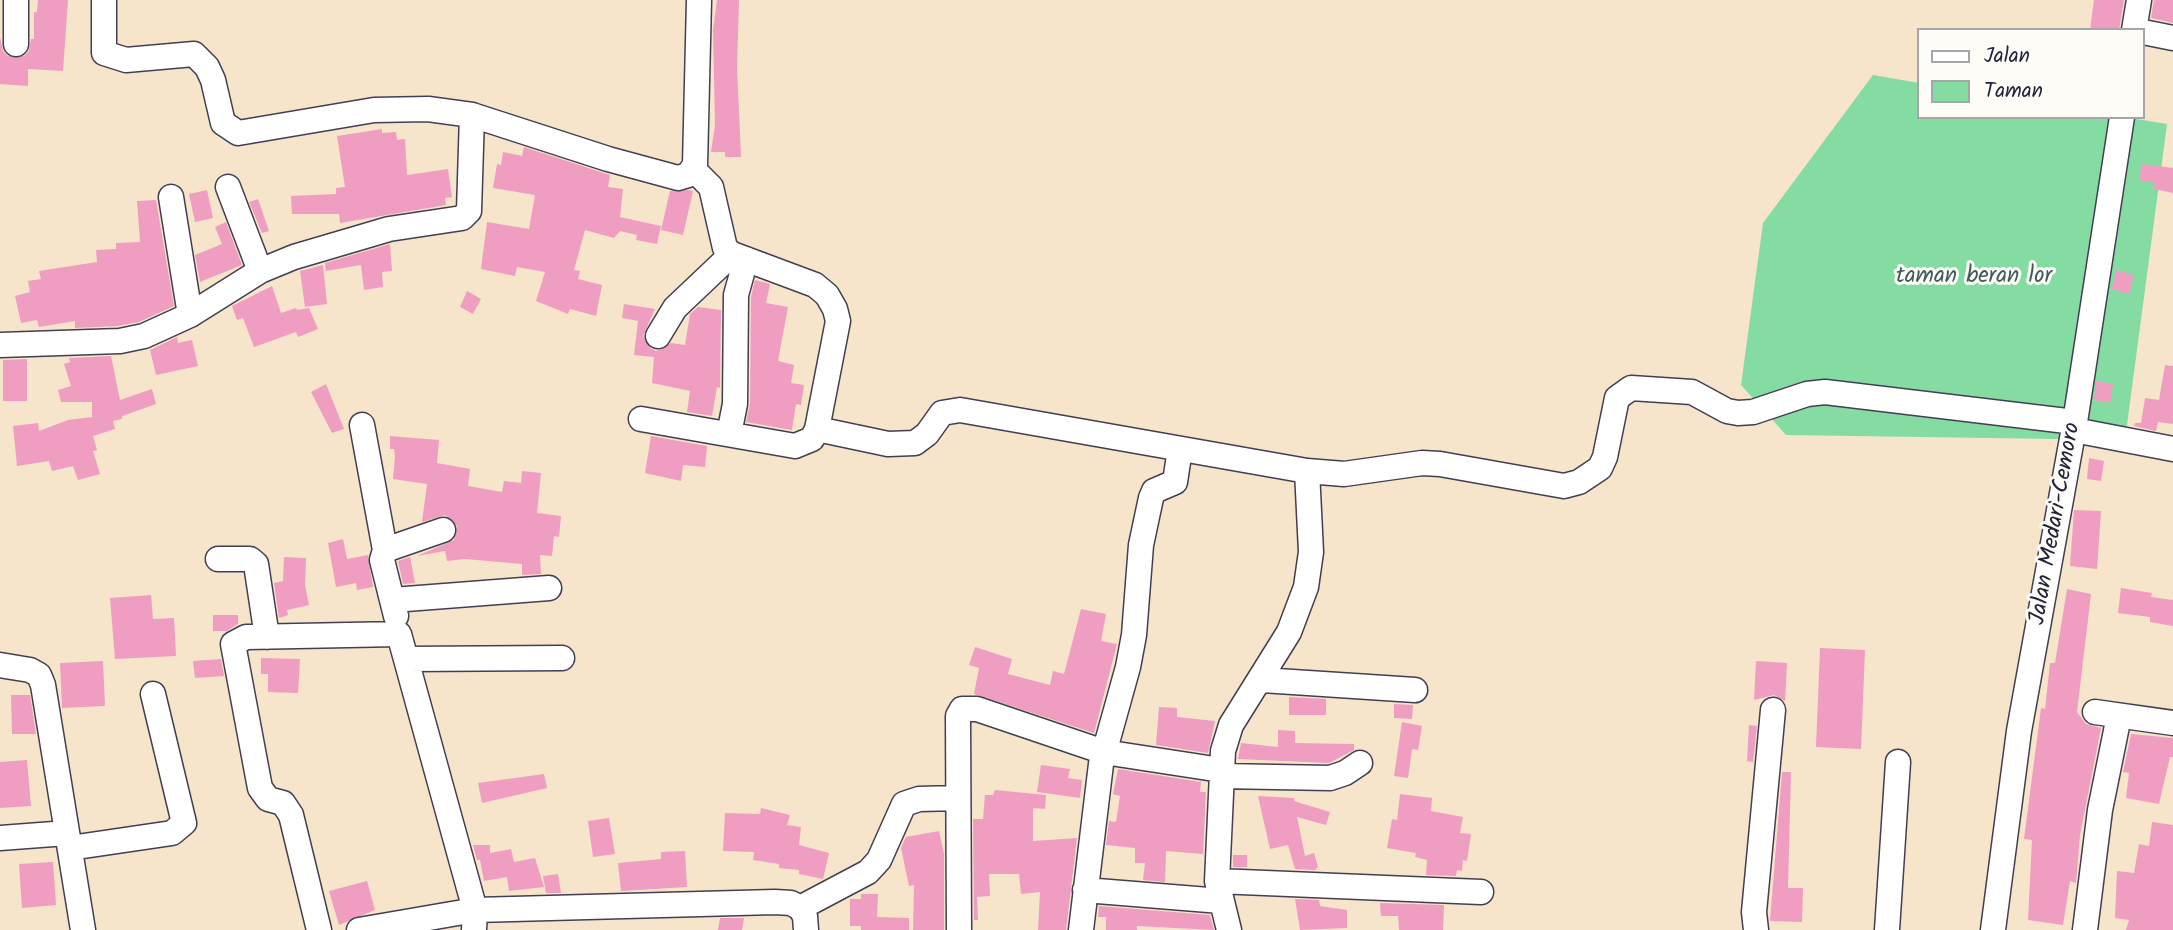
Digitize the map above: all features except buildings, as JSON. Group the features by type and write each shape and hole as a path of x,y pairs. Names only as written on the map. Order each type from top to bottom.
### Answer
{"street":[{"path":"16,0 16,44"},
{"path":"104,0 104,53 126,60 194,54 207,67 214,80 223,123 238,133 374,110 428,108 472,115 608,159 677,178 694,170"},
{"path":"641,419 795,446 813,439 838,321 827,295 815,285 739,256 725,247 711,187 694,170 699,0"},
{"path":"2134,28 2139,0"},
{"path":"2145,32 2173,38"},
{"path":"0,345 120,341 144,336 190,315 260,271 339,242 389,229 467,215 472,115"},
{"name":"Jalan Medari-Cemoro","path":"1993,930 2019,731 2075,426 2122,119"},
{"path":"228,187 260,271"},
{"path":"172,197 190,315"},
{"path":"658,336 675,308 739,256"},
{"path":"729,434 735,404 739,256"},
{"path":"817,429 888,444 915,443 927,434 942,413 960,410 1307,471 1344,474 1422,463 1440,464 1564,486 1579,482 1600,468 1605,457 1617,398 1631,388 1692,392 1727,411 1738,413 1753,412 1807,394 1825,391 2075,426 2173,449"},
{"path":"362,425 388,548"},
{"path":"1081,930 1104,752 1128,667 1138,593 1139,562 1151,498 1154,491 1175,482 1180,449"},
{"path":"380,451 388,548 382,560 468,918"},
{"path":"1229,930 1219,891 1221,773 1226,735 1289,632 1306,587 1311,552 1307,471"},
{"path":"388,548 443,530"},
{"path":"218,559 250,559 256,564 267,637"},
{"path":"393,600 549,588"},
{"path":"319,930 292,815 283,803 268,799 260,788 233,644 246,637 399,634"},
{"path":"407,659 562,658"},
{"path":"0,665 30,670 39,675 43,685 83,930"},
{"path":"1262,680 1415,690"},
{"path":"0,838 69,841 172,833 184,823 153,694"},
{"path":"959,930 958,716 968,707 1104,752 1221,773 1330,778 1345,773 1360,763"},
{"path":"1756,930 1754,912 1773,710"},
{"path":"2085,930 2100,810 2107,714 2173,723"},
{"path":"1886,930 1898,762"},
{"path":"359,930 468,918 775,902 791,903 803,919 868,872 879,860 904,804 919,799 958,799"},
{"path":"1086,890 1481,892"}],"green space":[{"name":"taman beran lor","path":"1873,75 1918,83 1918,119 2136,119 2167,124 2125,440 1786,435 1741,385 1763,223"}]}
